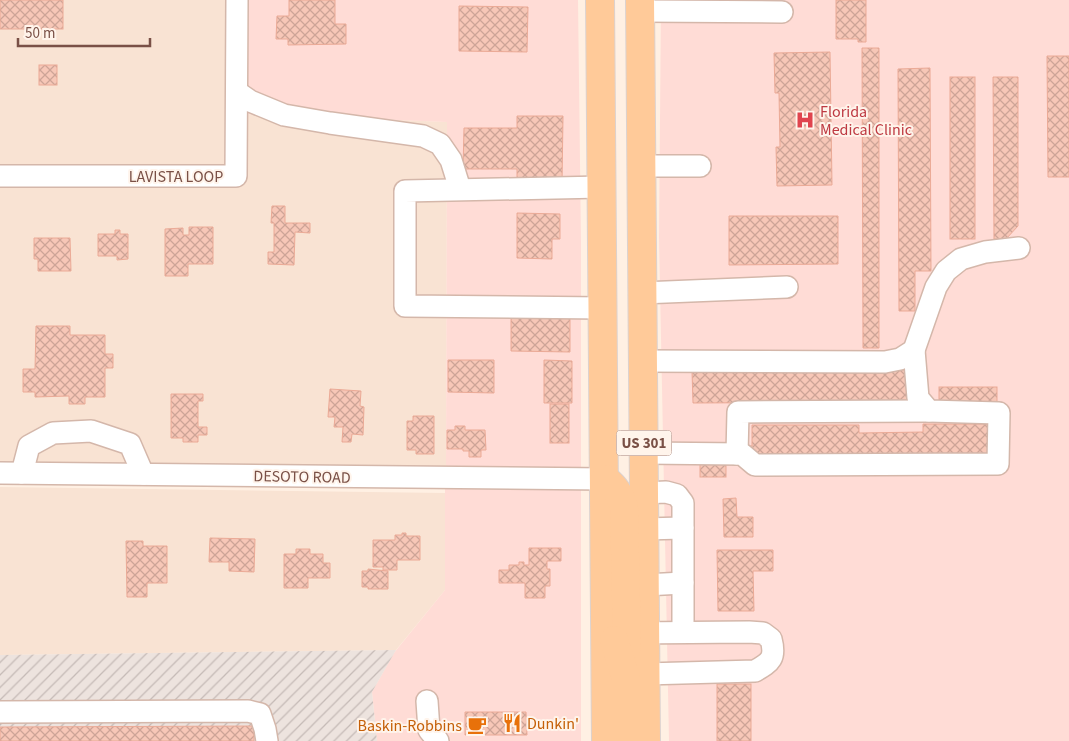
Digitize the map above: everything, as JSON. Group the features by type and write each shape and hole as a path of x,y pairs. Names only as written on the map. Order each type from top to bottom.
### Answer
{"main road":[{"name":"US 301","path":"600,0 606,741"},
{"name":"US 301","path":"640,5 645,585 635,633 645,674 646,729"},
{"path":"603,252 616,290 624,334 624,428 628,440 634,449 644,453"},
{"path":"605,480 618,492 624,506 635,633 626,642 646,729"},
{"path":"606,615 626,678 626,741"}],"street":[{"name":"LAVISTA LOOP","path":"0,176 236,176 237,0"},
{"path":"640,5 782,12"},
{"path":"237,92 250,101 284,115 423,136 440,144 451,160 460,189"},
{"path":"641,166 700,166"},
{"path":"602,187 405,191 405,306 603,308"},
{"path":"929,411 918,398 914,350 936,287 946,271 961,259 985,252 1019,248"},
{"path":"642,293 788,286"},
{"path":"643,361 885,362 900,359 914,350"},
{"path":"644,453 737,454 742,454 754,465 998,464 999,413 929,411 738,412 737,454"},
{"path":"22,473 29,446 53,433 91,431 130,444 143,474"},
{"name":"DESOTO ROAD","path":"0,473 605,480"},
{"path":"644,493 666,492 677,495 683,503 683,632"},
{"path":"644,529 683,528"},
{"path":"645,585 683,583"},
{"path":"635,633 763,633 771,639 774,651 768,664 755,671 645,674"},
{"path":"427,701 429,730 438,741"},
{"path":"0,712 248,711 260,714 265,729 266,741"}],"shaded area":[{"path":"0,0 228,0 227,166 0,166"},
{"path":"246,0 578,0 581,469 446,467 447,122 246,114"},
{"path":"661,0 1069,0 1069,741 669,741 659,237"},
{"path":"246,114 447,122 446,467 0,463 0,186 236,187 246,176"},
{"path":"0,487 445,493 445,590 396,650 0,655"},
{"path":"445,488 581,489 581,741 377,741 372,692 394,653 445,590"},
{"path":"396,650 372,692 377,741 0,741 0,655"}],"building":[{"path":"0,0 63,0 63,29 0,29"},
{"path":"289,0 335,0 335,24 346,24 346,44 288,45 288,39 276,39 277,16 289,16"},
{"path":"836,0 866,0 866,42 858,42 858,39 836,39"},
{"path":"459,6 528,7 527,52 459,51"},
{"path":"862,48 879,48 879,348 863,348"},
{"name":"Florida Medical Clinic","path":"830,52 832,185 777,186 776,147 780,147 779,93 775,93 774,53"},
{"path":"1047,56 1069,56 1069,177 1048,177"},
{"path":"39,65 57,65 57,85 39,85"},
{"path":"930,68 931,271 915,271 915,311 899,311 898,69"},
{"path":"950,77 975,77 975,239 950,239"},
{"path":"993,77 1018,77 1018,226 1006,239 994,239"},
{"path":"517,116 563,116 562,184 517,183 517,169 463,169 464,128 517,128"},
{"path":"272,206 285,206 285,223 310,223 310,233 295,232 294,265 268,264 268,252 274,252 274,223 271,223"},
{"path":"517,213 560,214 560,239 552,239 552,259 517,258"},
{"path":"729,216 838,216 838,264 729,265"},
{"path":"189,227 213,227 213,264 188,264 188,276 165,276 165,229 183,228 183,235 189,235"},
{"path":"115,230 120,230 120,234 128,234 128,259 117,260 117,256 98,256 98,234 115,234"},
{"path":"34,238 70,238 71,271 38,271 38,259 34,259"},
{"path":"511,313 570,314 570,352 511,351"},
{"path":"36,326 70,326 70,335 105,335 105,354 113,354 113,368 105,368 105,397 85,397 85,404 69,404 69,396 35,397 35,392 23,392 23,369 35,369"},
{"path":"448,360 494,360 494,393 448,392"},
{"path":"544,360 572,361 572,403 544,403"},
{"path":"908,370 909,402 693,403 692,371"},
{"path":"939,387 997,387 997,402 939,402"},
{"path":"330,389 361,391 360,406 364,407 363,435 352,434 351,442 342,442 343,427 334,427 335,417 328,417"},
{"path":"171,394 203,394 203,401 198,401 198,427 207,427 207,435 198,435 198,442 183,442 183,438 171,438"},
{"path":"550,404 569,404 569,443 550,443"},
{"path":"413,416 434,416 434,454 416,454 416,450 407,450 407,421 413,421"},
{"path":"923,424 990,424 990,459 749,460 749,446 752,446 752,425 859,425 859,433 923,432"},
{"path":"455,426 465,426 465,430 485,430 486,450 481,450 481,457 469,457 469,451 463,451 463,449 447,449 447,430 455,430"},
{"path":"700,460 726,460 726,477 700,477"},
{"path":"736,498 737,517 753,517 753,537 724,537 723,499"},
{"path":"402,533 406,533 406,536 420,536 420,560 397,560 397,570 383,570 383,567 373,567 373,540 395,540 395,535 402,535"},
{"path":"210,538 255,539 254,572 229,571 229,562 209,562"},
{"path":"126,541 143,541 143,546 167,546 167,583 147,583 147,597 127,597"},
{"path":"529,548 561,548 561,561 547,561 547,569 550,569 550,586 545,586 545,598 525,598 525,583 499,583 499,570 509,570 509,565 519,565 519,562 529,565"},
{"path":"296,549 310,549 310,554 323,554 323,563 330,563 330,578 308,578 308,588 284,588 284,554 296,554"},
{"path":"717,550 773,550 773,571 753,571 754,611 718,611"},
{"path":"368,569 388,571 388,589 368,589 368,587 362,587 362,571 368,571"},
{"path":"717,684 751,684 751,741 717,741"},
{"path":"465,712 526,712 527,735 465,735"},
{"path":"254,726 254,741 0,741 0,727"}],"place":[{"name":"Florida Medical Clinic","path":"805,120"},
{"name":"Dunkin'","path":"512,723"},
{"name":"Baskin-Robbins","path":"477,725"}]}
